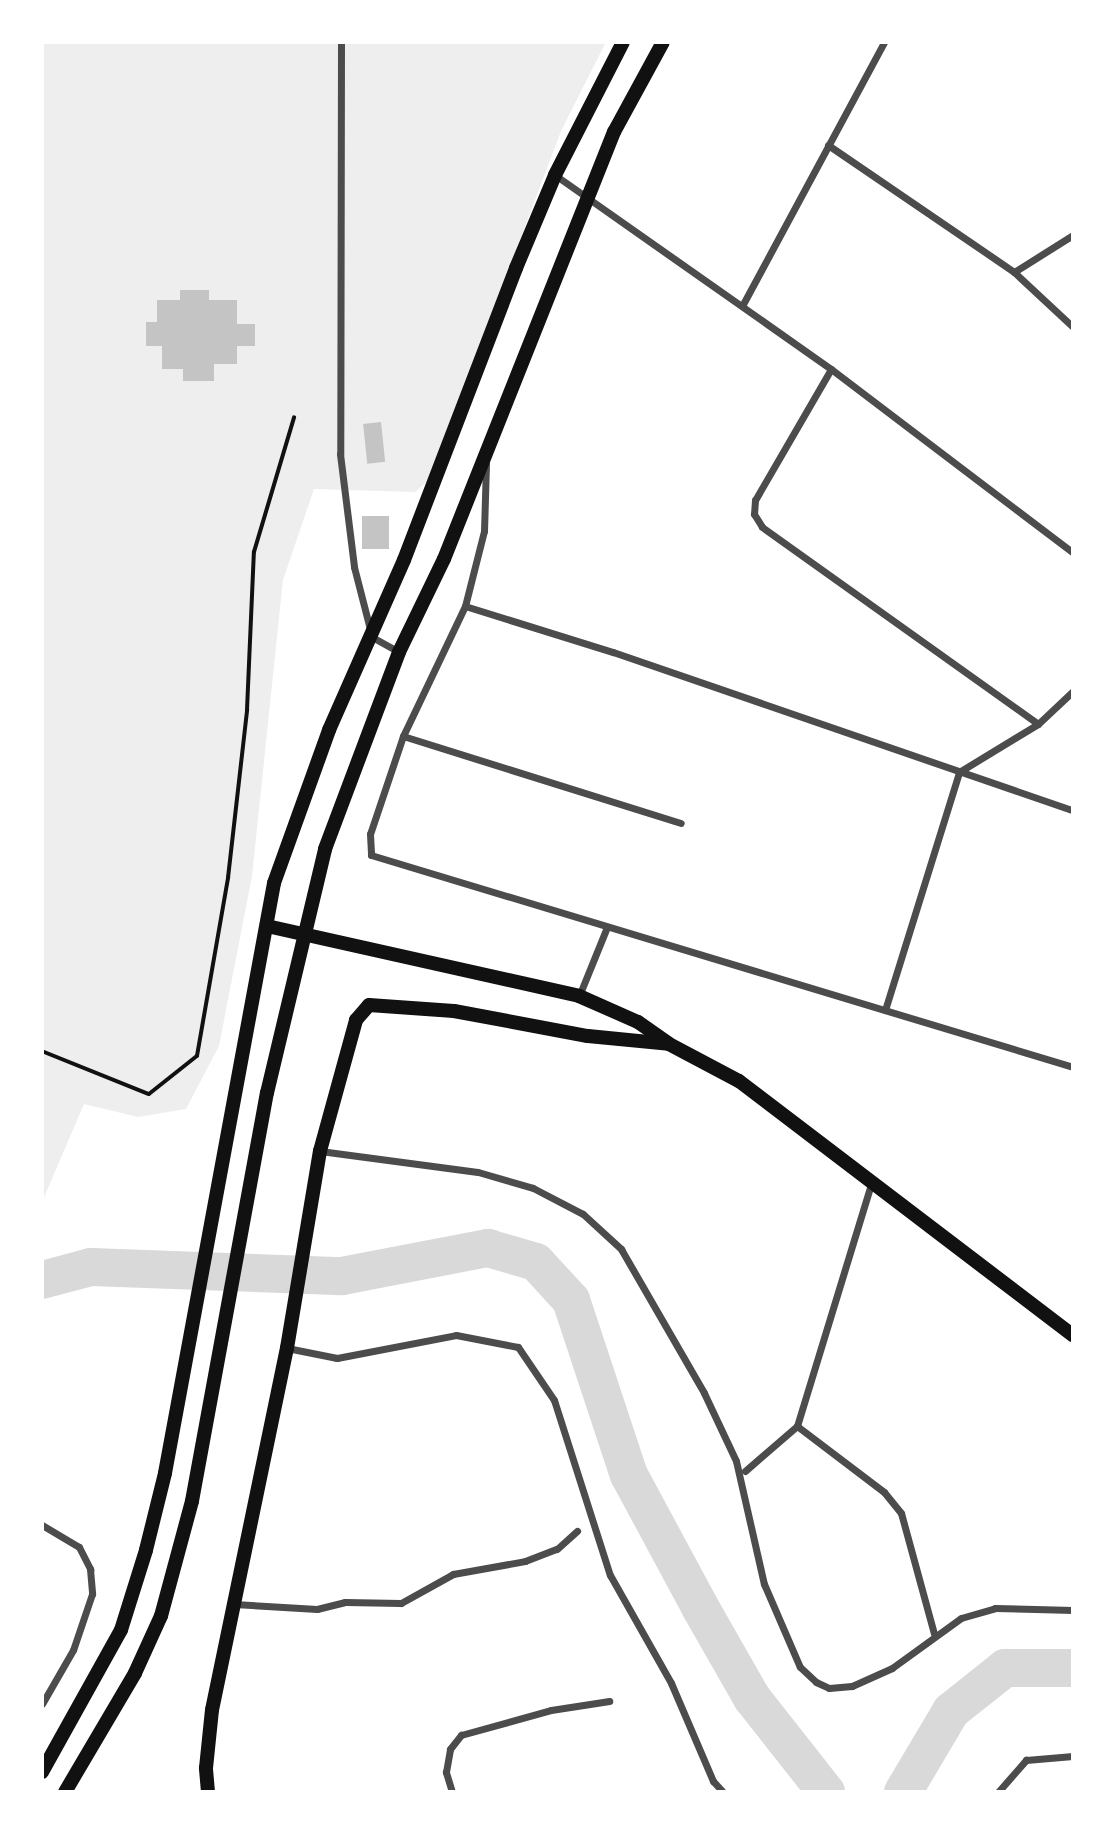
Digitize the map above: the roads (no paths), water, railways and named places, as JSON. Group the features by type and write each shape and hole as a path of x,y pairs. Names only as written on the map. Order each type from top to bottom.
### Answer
{"main road":[{"path":"42,1772 121,1630 166,1474 274,883 298,813 372,637 555,175 623,42"},
{"path":"65,1792 135,1673 160,1616 192,1501 217,1381 267,1093 325,849 399,652 444,559 589,195 640,77 663,42"},
{"path":"267,926 305,937 579,996 638,1022 670,1044 739,1081 1073,1335"},
{"path":"208,1792 206,1768 212,1710 287,1348 320,1152 356,1020 369,1005 380,1004 454,1011 588,1035 670,1044"}],"street":[{"path":"341,42 340,454 354,567 372,637 399,652"},
{"path":"742,306 884,42"},
{"path":"828,145 1014,272 1073,327"},
{"path":"555,175 589,195 831,369 1073,553"},
{"path":"1014,272 1073,235"},
{"path":"831,369 755,500 754,514 762,527 1038,724"},
{"path":"487,450 484,531 465,606 403,736 370,834 371,855 1073,1067"},
{"path":"465,606 614,652 1073,810"},
{"path":"885,1010 959,772 1038,724 1073,691"},
{"path":"403,736 681,823"},
{"path":"579,996 607,927"},
{"path":"320,1152 478,1172 533,1188 583,1214 621,1249 704,1393 737,1461 765,1584 800,1667 829,1688 852,1686 892,1668 934,1633 961,1618 995,1608 1073,1610"},
{"path":"745,1471 797,1426 872,1180"},
{"path":"287,1348 337,1357 456,1335 518,1347 554,1400 610,1575 671,1683 713,1781 723,1792"},
{"path":"797,1426 884,1492 901,1513 934,1633"},
{"path":"42,1525 79,1547 90,1569 92,1594 73,1650 42,1704"},
{"path":"233,1604 317,1609 345,1602 401,1603 453,1574 524,1561 557,1549 577,1531"},
{"path":"452,1792 446,1772 450,1749 461,1735 551,1710 608,1701"},
{"path":"998,1792 1026,1760 1073,1756"}],"waterway":[{"path":"42,1280 91,1267 342,1276 488,1248 536,1262 571,1300 629,1475 700,1607 752,1698 826,1792"},
{"path":"903,1792 951,1711 1005,1668 1073,1668"}]}
